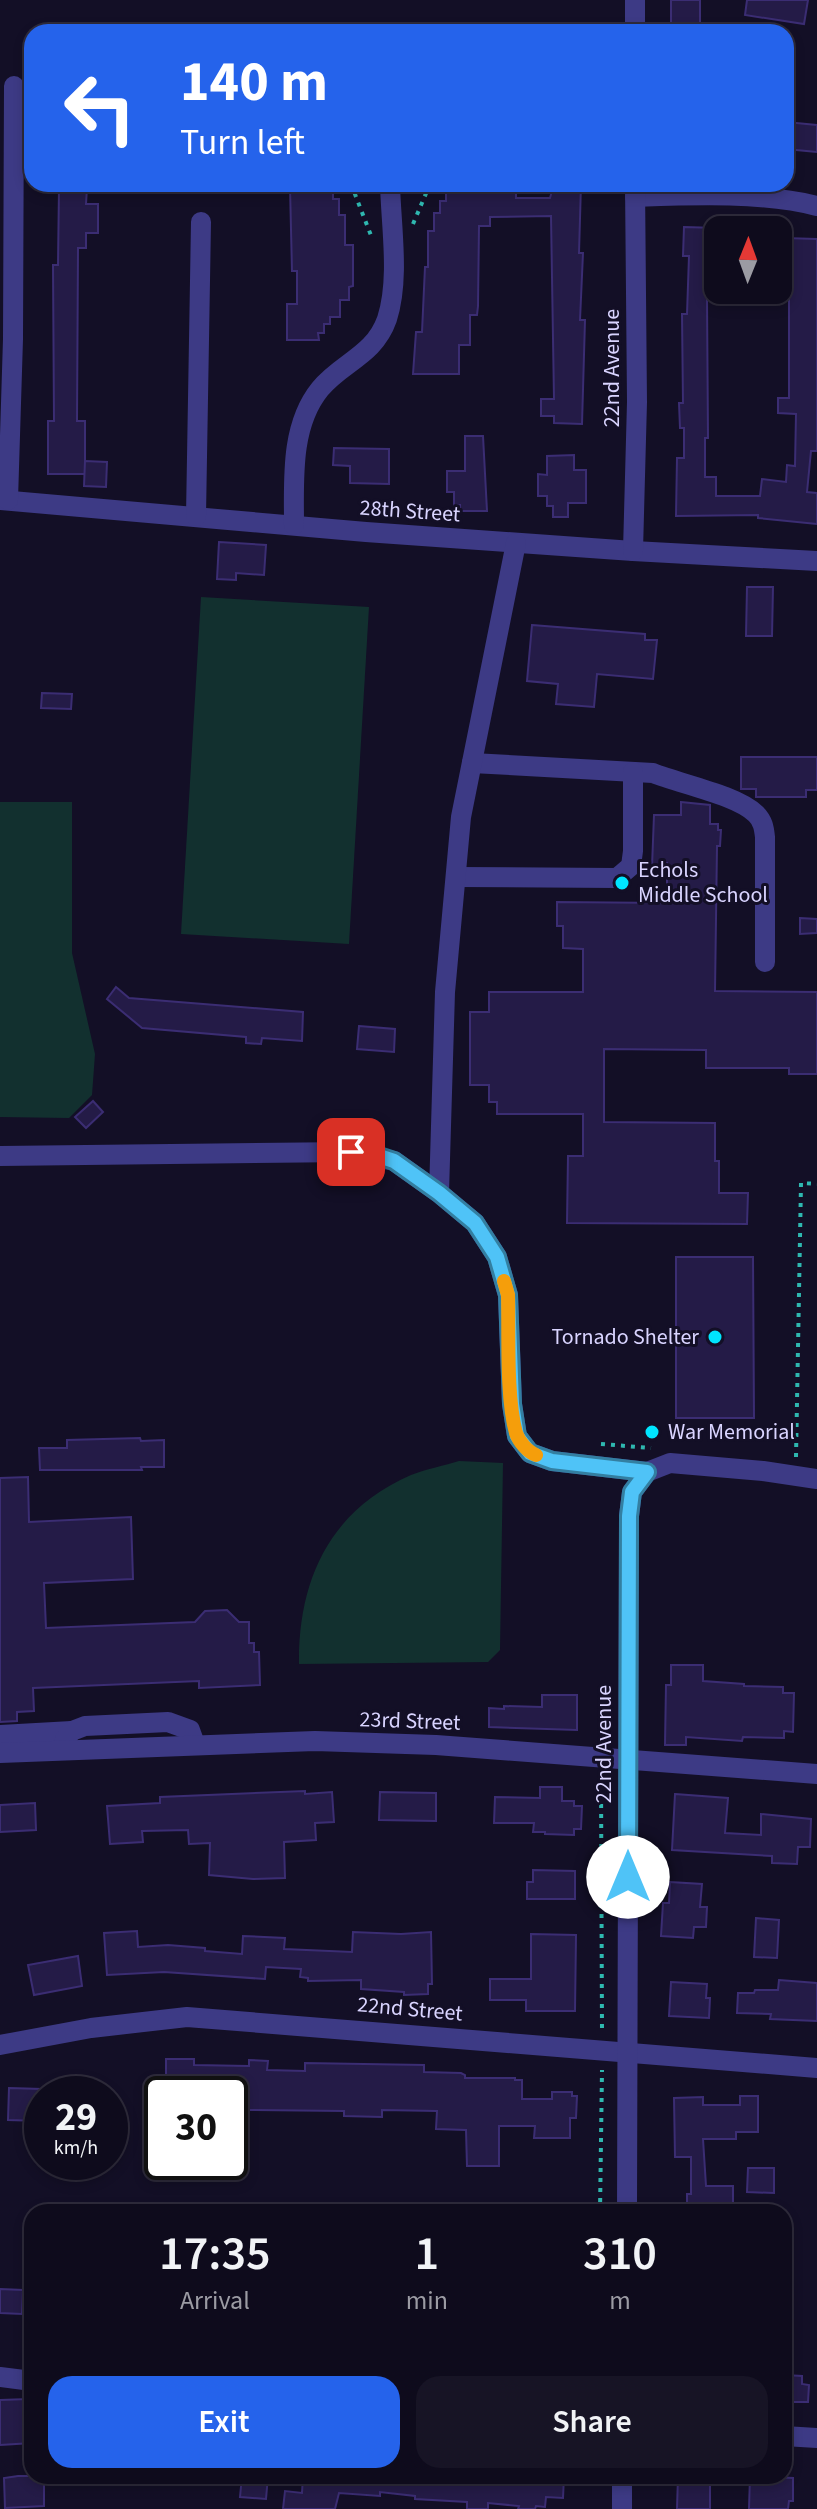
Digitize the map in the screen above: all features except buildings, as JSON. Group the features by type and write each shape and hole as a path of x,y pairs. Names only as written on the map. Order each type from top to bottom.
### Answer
{"street":[{"path":"635,0 635,24"},
{"path":"4,500 13,339 14,86"},
{"path":"294,525 296,457 308,409 321,387 376,340 387,319 394,272 390,192"},
{"name":"22nd Avenue","path":"633,551 637,402 635,192"},
{"path":"647,192 763,199 817,206"},
{"path":"196,516 201,222"},
{"name":"28th Street","path":"4,500 516,543 817,561"},
{"path":"439,1193 445,992 461,817 516,543"},
{"path":"472,763 653,773 681,785 727,798 755,812 763,824 765,962"},
{"path":"456,877 617,878 631,866 633,772"},
{"path":"0,1156 351,1152 373,1154 394,1161 475,1223 497,1257 508,1295 512,1404 517,1436 530,1453 552,1461 647,1472 670,1463 817,1479"},
{"name":"22nd Avenue","path":"627,2204 629,1516 632,1492 647,1472"},
{"path":"0,1735 68,1741"},
{"name":"23rd Street","path":"0,1753 68,1741 195,1744 315,1741 420,1745 817,1774"},
{"name":"22nd Street","path":"0,2045 91,2028 187,2017 817,2068"},
{"path":"0,2377 24,2380"},
{"path":"792,2436 817,2438"},
{"path":"622,2484 622,2509"}],"path":[{"path":"354,192 374,245"},
{"path":"796,1463 801,1183 817,1184"},
{"path":"601,1444 665,1449"},
{"path":"603,1741 604,1683"},
{"path":"600,2204 601,1769"}],"green space":[{"path":"201,597 369,607 349,944 181,934"},
{"path":"0,802 72,802 72,953 95,1054 92,1095 69,1118 0,1117"},
{"path":"459,1461 503,1463 500,1650 488,1662 299,1664 300,1633 313,1577 324,1551 340,1528 359,1507 383,1490 411,1475"}],"slow traffic":[{"path":"504,1281 508,1295 512,1404 517,1436 530,1453 536,1455"}],"place":[{"name":"Echols Middle School","path":"622,883"},
{"name":"Tornado Shelter","path":"715,1337"},
{"name":"War Memorial","path":"652,1432"}],"route":[{"path":"351,1152 373,1154 394,1161 439,1193 475,1223 497,1257 508,1295 512,1404 517,1436 530,1453 552,1461 647,1472 632,1492 629,1516 628,1877"}]}
